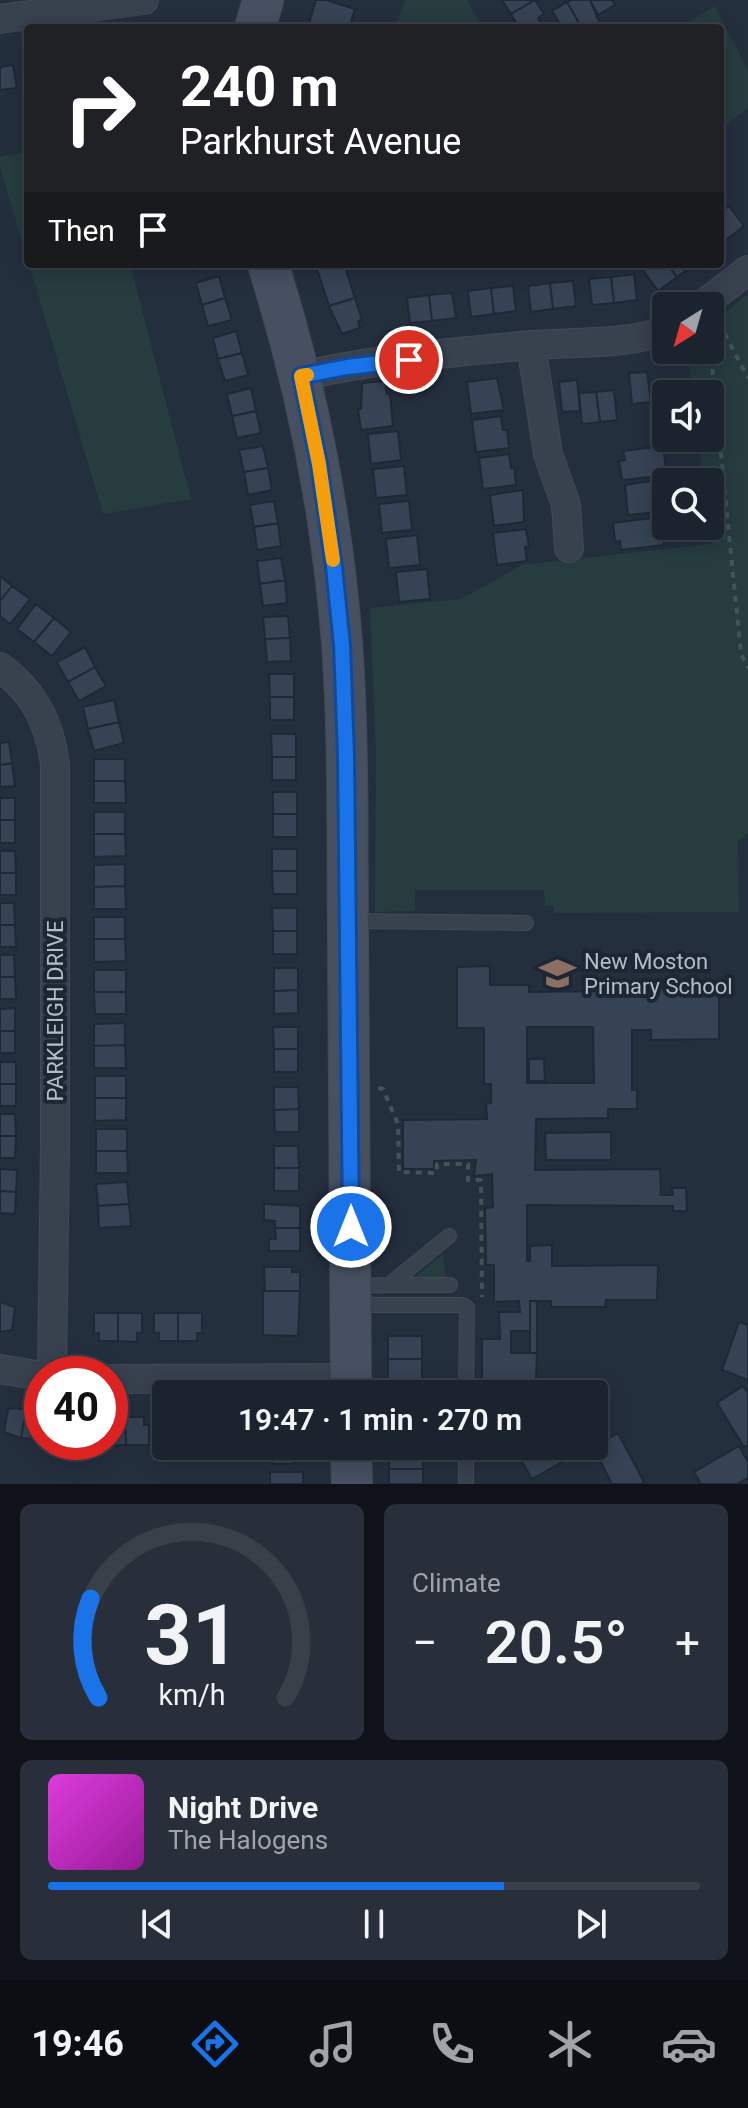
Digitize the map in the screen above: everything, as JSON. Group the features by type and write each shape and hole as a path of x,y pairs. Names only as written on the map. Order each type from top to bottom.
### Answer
{"street":[{"path":"0,19 144,0"},
{"path":"256,24 263,0"},
{"path":"269,268 301,376 319,464 342,645 348,921 351,1380"},
{"path":"724,298 748,270"},
{"path":"301,376 347,367 652,333"},
{"path":"531,345 548,454 578,504 569,548"},
{"name":"PARKLEIGH DRIVE","path":"0,667 31,695 42,714 55,765 52,1356"},
{"path":"0,1369 24,1373"},
{"path":"128,1380 152,1380"},
{"path":"351,1460 352,1484"}],"lane":[{"path":"348,921 526,923"},
{"path":"389,1285 449,1236"},
{"path":"351,1295 389,1285 450,1285"},
{"path":"351,1295 463,1305 467,1308 466,1380"},
{"path":"466,1460 466,1484"}],"path":[{"path":"724,338 748,378"},
{"path":"712,364 741,654 748,668"},
{"path":"374,1089 383,1089 398,1124 399,1172 436,1173 437,1164 468,1164 468,1180 481,1180 482,1297 467,1297"}],"green space":[{"path":"405,0 467,0 481,24 396,24"},
{"path":"715,6 748,71 748,108 724,126 724,24 686,24"},
{"path":"24,153 24,248 0,167 0,157"},
{"path":"30,268 131,268 191,499 103,514"},
{"path":"748,294 748,833 738,841 739,912 554,913 554,906 545,906 544,890 415,890 415,911 375,912 376,755 370,608 461,599 522,565 724,540 724,468 702,468 700,452 724,452 724,380 691,380 689,364 724,364 724,314"},
{"path":"443,1254 446,1279 412,1279"}],"building":[{"path":"316,0 355,9 350,24 309,23"},
{"path":"502,0 535,0 511,14"},
{"path":"535,0 544,14 538,18 542,24 517,24 511,14"},
{"path":"590,0 600,24 580,24 567,2"},
{"path":"590,0 612,0 615,5 598,15"},
{"path":"567,2 580,24 560,24 552,11"},
{"path":"13,65 17,88 0,90 0,67"},
{"path":"729,206 744,226 726,240 724,238 724,209"},
{"path":"345,268 355,298 329,306 317,269"},
{"path":"670,268 677,277 658,291 643,270"},
{"path":"670,268 689,268 677,277"},
{"path":"634,274 637,300 614,303 611,277"},
{"path":"219,276 225,298 202,305 196,283"},
{"path":"611,277 614,303 592,305 589,279"},
{"path":"573,281 576,306 553,309 550,283"},
{"path":"550,283 553,309 531,312 528,286"},
{"path":"513,286 516,311 494,314 491,288"},
{"path":"491,288 494,314 471,317 468,291"},
{"path":"452,293 456,318 432,321 429,295"},
{"path":"429,295 432,321 410,323 407,298"},
{"path":"225,298 232,320 208,326 202,305"},
{"path":"355,298 362,320 358,321 360,328 342,334 329,306"},
{"path":"236,331 242,353 218,359 213,338"},
{"path":"242,353 248,375 225,381 218,359"},
{"path":"647,372 651,402 632,404 629,373"},
{"path":"497,378 504,410 471,414 467,382"},
{"path":"577,380 580,411 562,412 559,382"},
{"path":"385,381 387,394 390,394 393,426 361,430 358,409 361,409 362,383"},
{"path":"649,385 652,385 652,415"},
{"path":"251,388 256,411 232,416 227,394"},
{"path":"614,390 617,420 600,422 596,392"},
{"path":"596,392 600,422 582,424 579,393"},
{"path":"256,411 261,433 237,438 232,416"},
{"path":"501,416 503,430 507,430 509,448 476,452 472,420"},
{"path":"398,431 401,460 371,464 368,434"},
{"path":"263,446 268,468 244,472 239,450"},
{"path":"652,447 652,452 664,452 666,468 652,468 652,477 622,480 619,461 625,460 623,451"},
{"path":"509,454 516,485 483,489 479,458"},
{"path":"404,466 407,495 376,498 373,469"},
{"path":"268,468 272,490 248,495 244,472"},
{"path":"652,481 652,513 628,515 625,485"},
{"path":"523,490 524,522 494,526 490,495"},
{"path":"274,501 278,523 254,527 250,505"},
{"path":"409,501 412,530 382,533 379,504"},
{"path":"652,518 652,540 663,540 664,545 621,550 620,541 615,542 613,523"},
{"path":"278,523 281,546 257,550 254,527"},
{"path":"526,529 529,546 525,547 527,561 497,565 493,533"},
{"path":"417,535 420,565 389,568 386,539"},
{"path":"281,558 285,580 260,584 257,561"},
{"path":"427,569 430,599 399,602 396,572"},
{"path":"0,576 12,586 0,601"},
{"path":"285,580 287,603 263,606 260,584"},
{"path":"12,586 30,599 10,624 0,616 0,601"},
{"path":"36,604 54,618 34,642 17,629"},
{"path":"288,616 290,638 265,639 263,617"},
{"path":"54,618 71,632 52,656 34,642"},
{"path":"290,638 291,661 267,662 265,639"},
{"path":"85,647 95,667 68,682 57,662"},
{"path":"95,667 106,686 79,701 68,682"},
{"path":"269,674 294,674 294,697 270,697"},
{"path":"270,697 294,697 294,720 270,720"},
{"path":"114,700 119,722 88,729 83,707"},
{"path":"119,722 124,743 94,751 88,729"},
{"path":"271,734 296,734 296,757 272,757"},
{"path":"9,742 12,763 0,765 0,743"},
{"path":"272,757 296,757 296,780 272,780"},
{"path":"94,759 125,759 125,781 94,781"},
{"path":"12,763 15,786 0,787 0,765"},
{"path":"94,781 125,781 126,803 94,803"},
{"path":"273,792 297,792 297,814 273,814"},
{"path":"0,798 15,798 15,820 0,820"},
{"path":"94,812 125,812 125,834 94,834"},
{"path":"273,814 297,814 297,837 273,837"},
{"path":"0,820 15,820 15,843 0,843"},
{"path":"94,834 125,834 126,856 94,857"},
{"path":"272,849 297,849 297,871 272,871"},
{"path":"0,851 15,851 16,873 0,873"},
{"path":"125,864 125,886 94,887 94,865"},
{"path":"272,871 297,871 297,894 273,894"},
{"path":"0,873 16,873 16,895 0,895"},
{"path":"125,886 126,909 94,909 94,887"},
{"path":"0,903 14,903 15,925 0,925"},
{"path":"272,908 297,908 297,931 273,931"},
{"path":"94,917 125,917 125,939 94,939"},
{"path":"0,925 15,925 16,947 0,947"},
{"path":"273,931 297,931 297,954 273,954"},
{"path":"94,939 125,939 126,961 94,962"},
{"path":"0,955 14,955 15,977 0,977"},
{"path":"490,966 490,985 529,985 529,992 719,988 719,1039 651,1040 651,1030 632,1030 632,1090 637,1090 637,1109 608,1109 608,1118 536,1119 535,1170 660,1169 661,1195 673,1195 672,1188 686,1188 687,1211 673,1211 673,1206 527,1205 527,1261 530,1261 530,1246 552,1245 552,1266 658,1265 657,1300 606,1300 605,1307 551,1307 551,1301 530,1301 530,1331 511,1331 511,1353 537,1353 536,1379 550,1380 482,1380 482,1339 500,1339 499,1312 520,1312 519,1301 494,1302 494,1265 486,1265 485,1208 493,1207 492,1174 474,1176 476,1160 434,1161 434,1169 403,1169 403,1120 487,1119 486,1104 491,1103 491,1084 484,1084 484,1028 457,1028 457,967","holes":["527,1027 593,1027 594,1083 527,1083"]},
{"path":"274,968 298,968 298,990 274,991"},
{"path":"94,970 126,970 126,992 94,992"},
{"path":"0,977 15,977 16,999 0,999"},
{"path":"298,990 298,1013 274,1014 274,991"},
{"path":"94,992 126,992 126,1014 95,1014"},
{"path":"15,1008 15,1031 0,1031 0,1009"},
{"path":"125,1023 125,1045 94,1046 94,1024"},
{"path":"273,1027 298,1027 298,1049 274,1049"},
{"path":"0,1031 15,1031 15,1053 0,1053"},
{"path":"125,1045 126,1068 94,1068 94,1046"},
{"path":"274,1049 298,1049 298,1072 274,1072"},
{"path":"529,1059 544,1059 545,1081 529,1081"},
{"path":"0,1062 16,1062 16,1084 0,1084"},
{"path":"95,1076 126,1076 126,1098 95,1098"},
{"path":"0,1084 16,1084 16,1106 0,1106"},
{"path":"274,1087 298,1087 299,1109 274,1110"},
{"path":"95,1098 126,1098 126,1120 95,1121"},
{"path":"299,1109 299,1132 275,1132 274,1110"},
{"path":"0,1114 15,1114 16,1136 0,1136"},
{"path":"96,1129 127,1129 127,1151 96,1151"},
{"path":"611,1132 611,1160 546,1160 545,1133"},
{"path":"0,1136 16,1136 15,1158 0,1158"},
{"path":"274,1146 298,1146 299,1168 274,1168"},
{"path":"96,1151 127,1151 128,1173 96,1173"},
{"path":"274,1168 299,1168 299,1191 274,1191"},
{"path":"0,1169 17,1170 16,1192 0,1191"},
{"path":"127,1182 129,1204 98,1206 96,1184"},
{"path":"0,1191 16,1192 15,1214 0,1213"},
{"path":"129,1204 131,1226 99,1228 98,1206"},
{"path":"264,1204 300,1206 300,1228 275,1228 275,1221 264,1220"},
{"path":"275,1228 300,1228 300,1251 269,1251 269,1239 276,1239"},
{"path":"264,1267 292,1267 292,1272 300,1272 300,1291 265,1291"},
{"path":"263,1291 300,1291 298,1336 263,1335"},
{"path":"530,1301 537,1301 537,1353 530,1353"},
{"path":"0,1302 15,1307 12,1330 0,1332"},
{"path":"94,1313 118,1313 118,1341 99,1341 99,1333 94,1334"},
{"path":"118,1313 142,1313 142,1333 137,1333 137,1342 118,1341"},
{"path":"154,1313 178,1313 178,1341 159,1341 159,1333 154,1333"},
{"path":"178,1313 202,1313 202,1333 197,1333 197,1341 178,1341"},
{"path":"739,1322 748,1325 748,1380 722,1370"},
{"path":"388,1336 422,1336 422,1359 388,1359"},
{"path":"388,1359 422,1359 422,1380 388,1380"},
{"path":"743,1386 748,1393 748,1445 744,1447 717,1403"},
{"path":"8,1409 24,1410 21,1438 4,1432"},
{"path":"128,1417 144,1417 144,1425 149,1425 149,1445 128,1445"},
{"path":"618,1433 644,1482 612,1484 600,1460 608,1460 608,1439"},
{"path":"739,1446 748,1462 748,1478 737,1484 701,1484 694,1472"},
{"path":"272,1460 293,1460 293,1464 272,1464"},
{"path":"389,1460 423,1460 423,1469 389,1469"},
{"path":"521,1460 566,1460 532,1479"},
{"path":"389,1469 423,1469 423,1484 389,1484"},
{"path":"270,1472 303,1472 303,1484 270,1484"}],"slow traffic":[{"path":"307,375 301,376 319,464 333,560"}],"place":[{"name":"New Moston Primary School","path":"558,974"}],"route":[{"path":"351,1227 342,645 319,464 301,376 409,360"}]}
